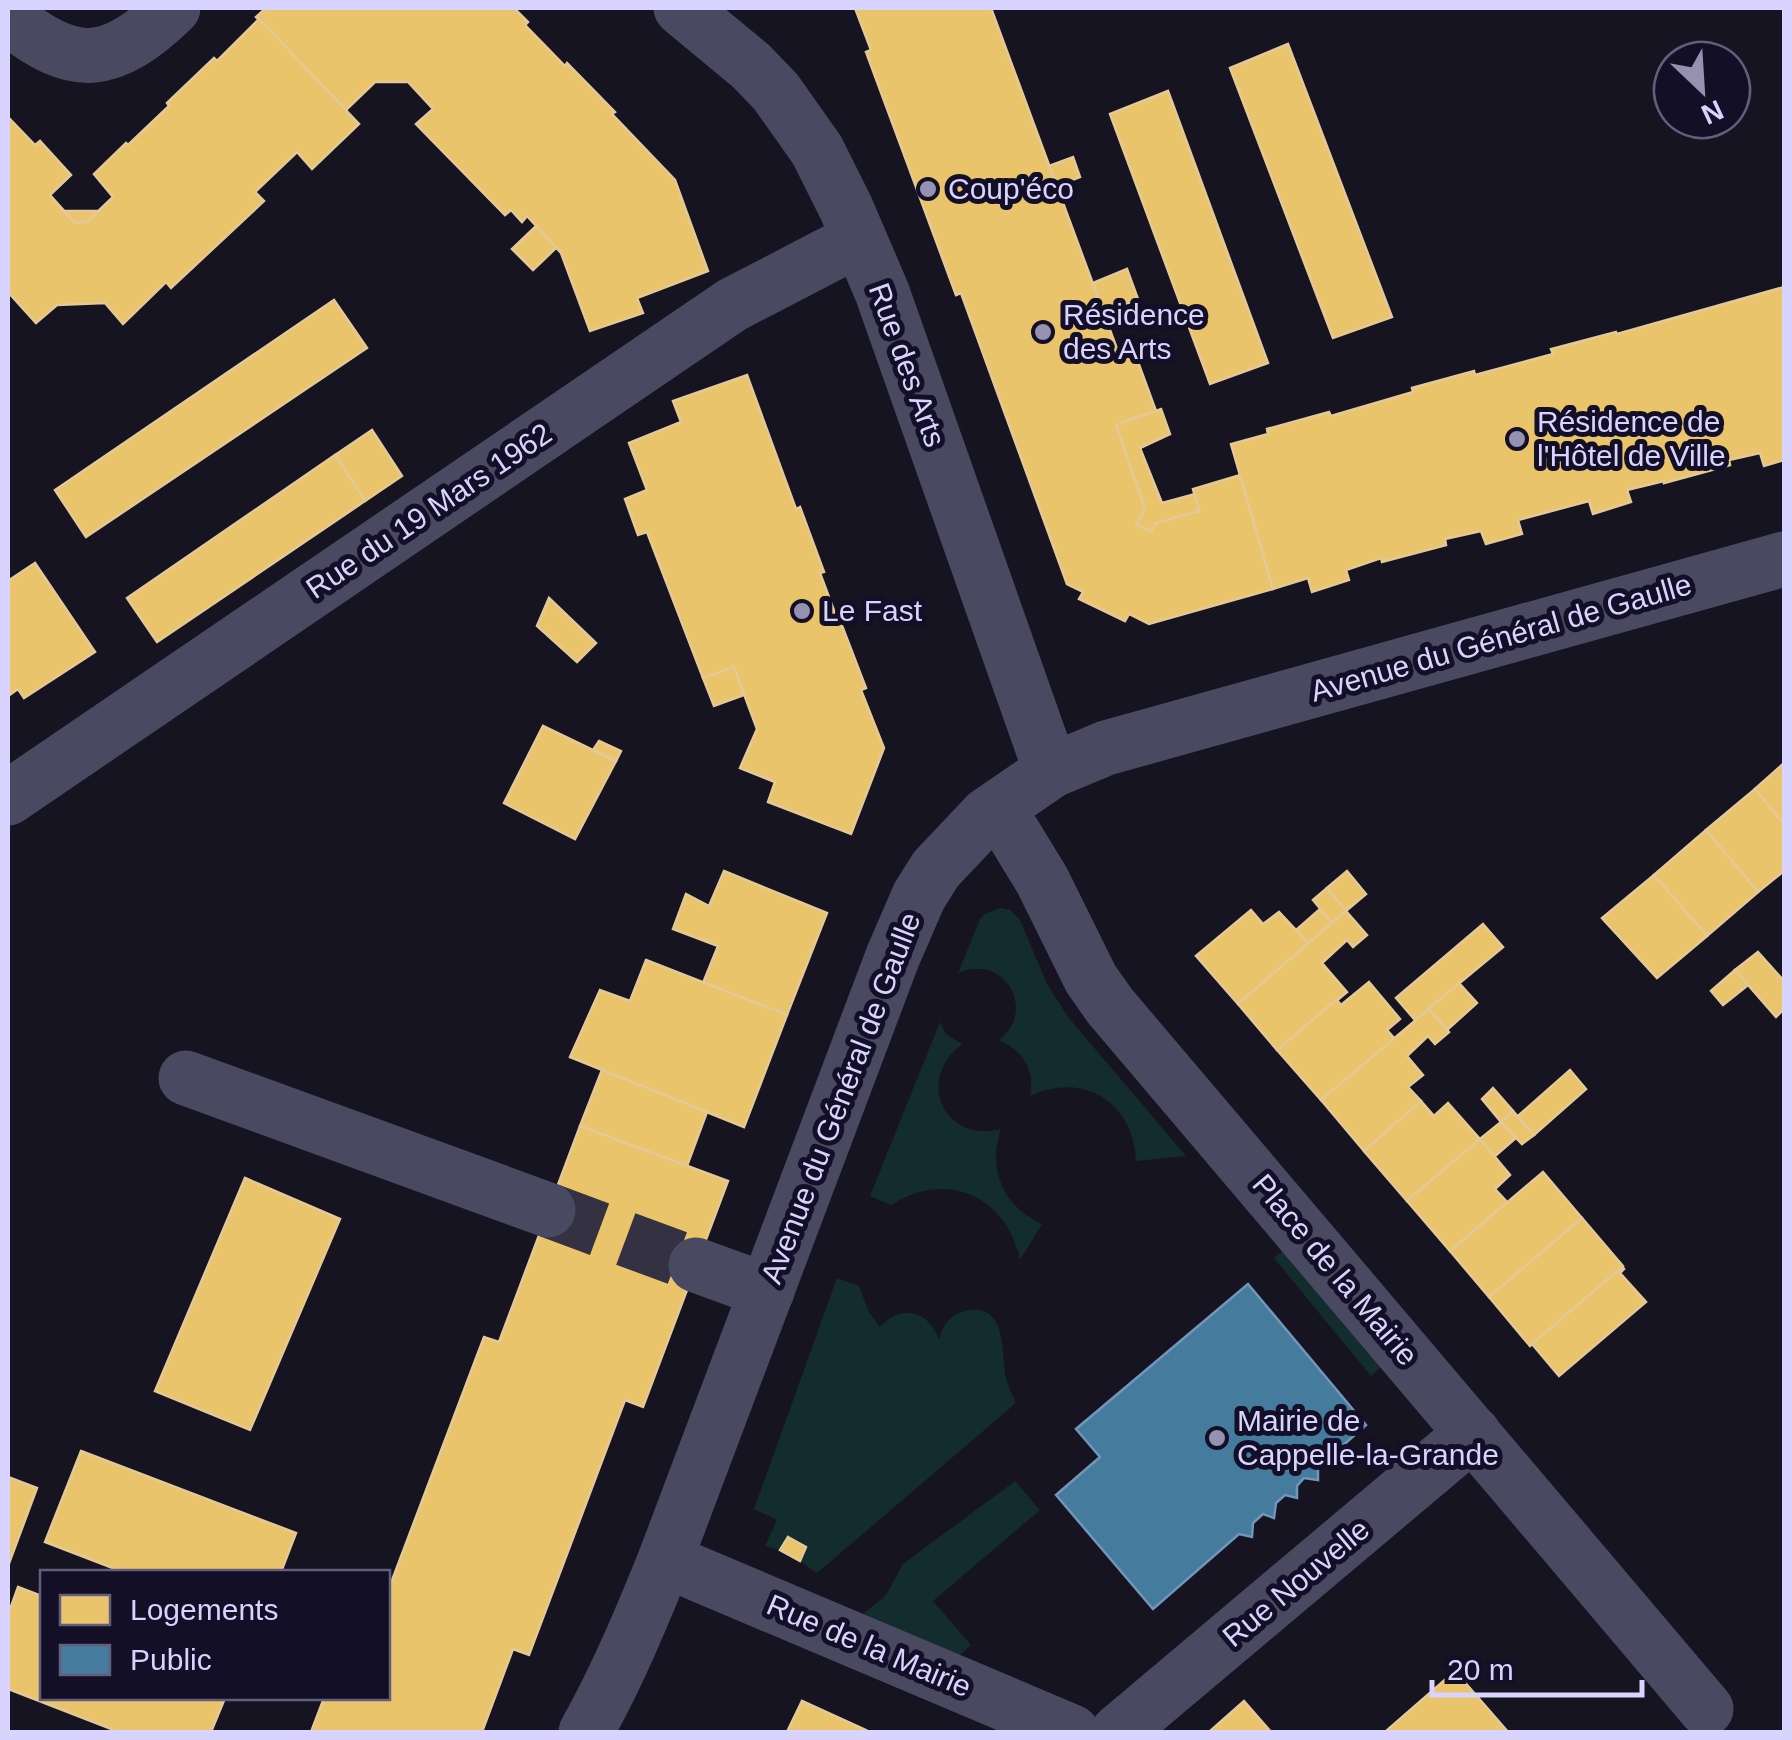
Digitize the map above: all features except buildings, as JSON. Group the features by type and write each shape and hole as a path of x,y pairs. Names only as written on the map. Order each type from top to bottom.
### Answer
{"street":[{"path":"8,17 37,41 57,50 98,54 140,37 173,8"},
{"name":"Rue des Arts","path":"681,8 776,92 817,150 882,292 1051,772"},
{"name":"Rue du 19 Mars 1962","path":"8,798 732,305 859,239"},
{"name":"Avenue du Général de Gaulle","path":"586,1732 624,1658 665,1560 919,896 936,869 987,815 1051,772 1106,748 1784,559"},
{"name":"Place de la Mairie","path":"998,808 1042,880 1091,979 1110,1006 1706,1709"},
{"path":"186,1078 548,1210"},
{"path":"696,1265 767,1290"},
{"name":"Rue Nouvelle","path":"1118,1732 1473,1433"},
{"name":"Rue de la Mairie","path":"665,1560 1072,1732"}],"green space":[{"path":"1000,908 1010,910 1020,920 1047,984 1068,1017 1186,1156 1136,1161 1126,1122 1116,1108 1086,1090 1050,1089 1030,1096 1031,1078 1025,1062 999,1040 1016,1014 1010,987 989,971 958,973 980,919"},
{"path":"940,1022 946,1034 962,1044 948,1058 940,1074 943,1105 951,1118 964,1127 981,1131 1001,1129 996,1158 1002,1185 1017,1207 1042,1224 1020,1260 1002,1219 971,1195 933,1189 891,1205 870,1196"},
{"path":"1290,1245 1387,1362 1371,1376 1274,1258"},
{"path":"837,1278 859,1286 880,1327 897,1315 914,1314 928,1322 939,1339 955,1315 979,1310 990,1314 1000,1333 1007,1381 1016,1403 817,1573 800,1561 806,1547 788,1537 780,1550 765,1546 777,1520 754,1509"},
{"path":"1015,1481 1040,1510 933,1601 971,1645 959,1656 862,1615 886,1595 903,1564"}],"tunnel":[{"path":"548,1210 696,1265"}],"place":[{"name":"Coup'éco","path":"928,189"},
{"name":"Résidence des Arts","path":"1043,332"},
{"name":"Résidence de l'Hôtel de Ville","path":"1517,439"},
{"name":"Le Fast","path":"802,611"},
{"name":"Mairie de Cappelle-la-Grande","path":"1217,1438"}]}
